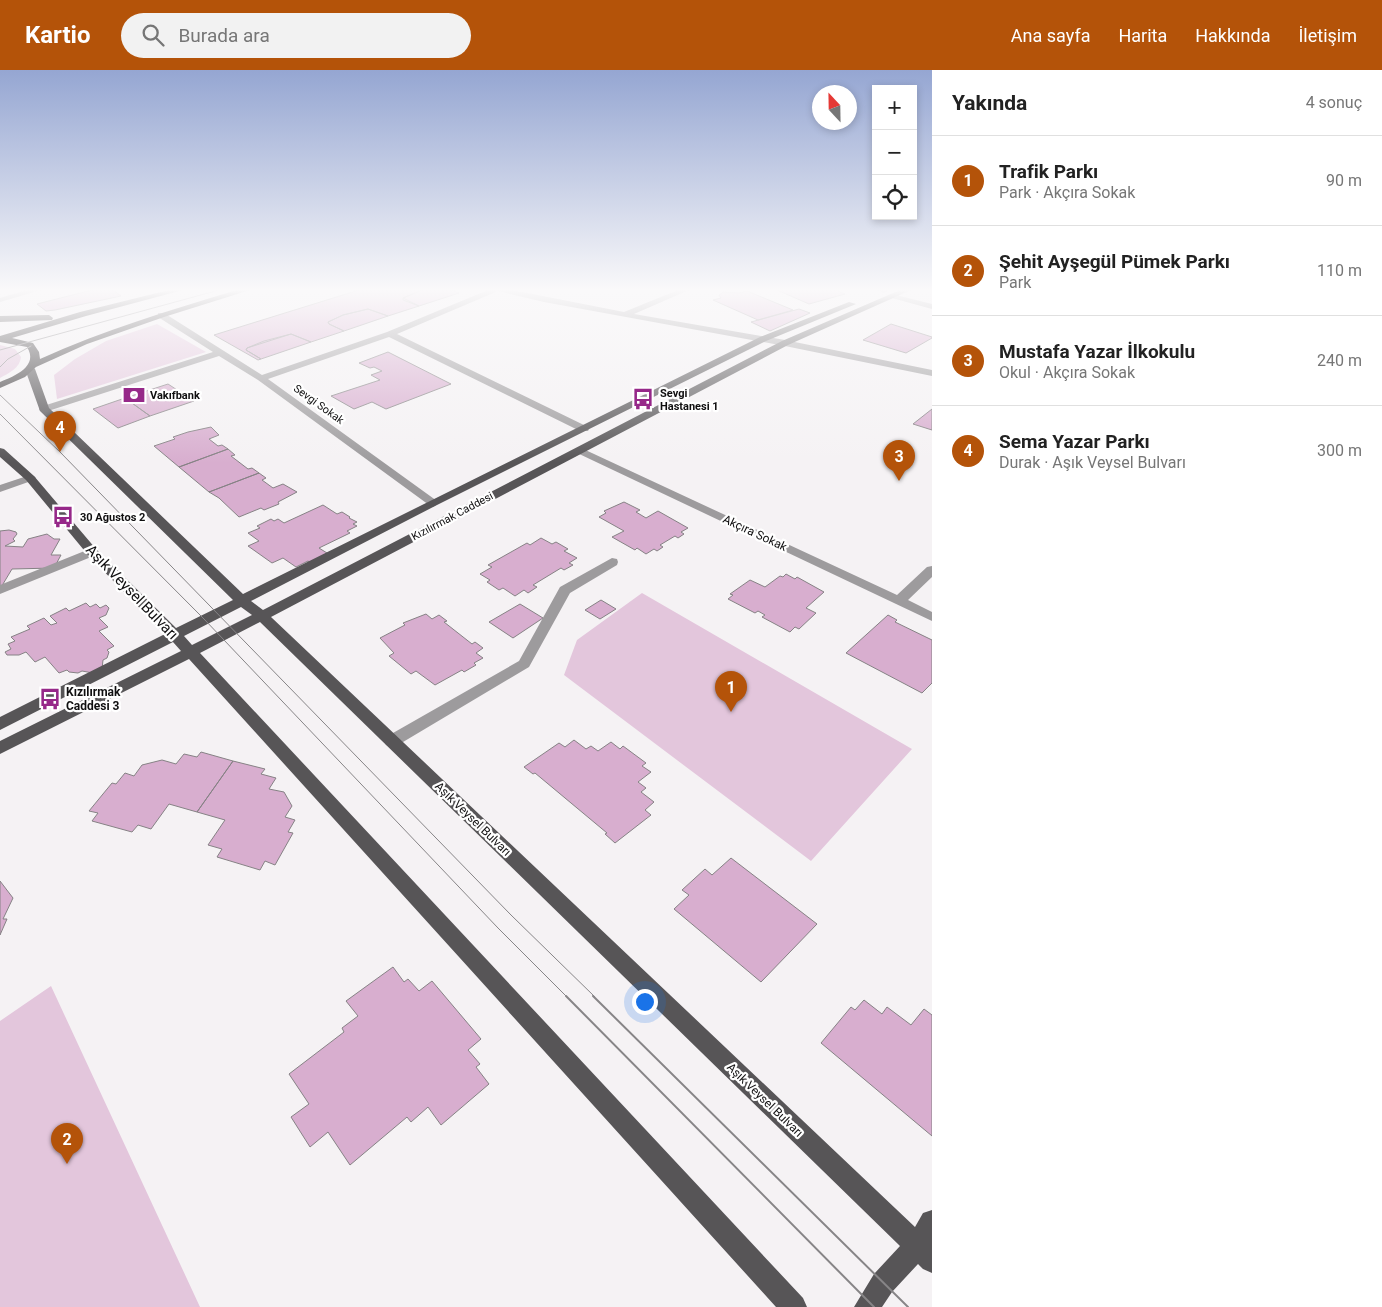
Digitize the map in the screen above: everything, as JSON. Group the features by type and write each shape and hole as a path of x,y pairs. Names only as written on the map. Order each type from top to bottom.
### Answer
{"highway":[{"path":"32,348 37,354 32,367"},
{"path":"0,385 72,348"}],"main road":[{"name":"Kızılırmak Caddesi","path":"0,724 433,503 746,348"},
{"name":"Kızılırmak Caddesi","path":"0,748 188,651 262,616 776,348"},
{"name":"Aşık Veysel Bulvarı","path":"32,367 44,409 241,600 262,616 392,740 924,1253"},
{"name":"Aşık Veysel Bulvarı","path":"0,451 30,478 92,552 175,635 794,1307"},
{"path":"867,1307 883,1283 924,1253 932,1222"}],"street":[{"name":"Sevgi Sokak","path":"214,348 261,378 433,503"},
{"path":"261,378 350,348"},
{"path":"418,348 584,429"},
{"path":"809,348 931,372"},
{"path":"44,409 221,352"},
{"name":"Akçıra Sokak","path":"578,450 932,617"},
{"path":"0,489 30,478"},
{"path":"0,590 92,552"},
{"path":"392,740 524,664 565,590 612,562"},
{"path":"899,601 932,570"}],"shaded area":[{"path":"0,348 15,349 21,357 19,364 0,378"},
{"path":"94,348 199,348 206,352 57,399 54,375 75,359"},
{"path":"642,593 912,749 811,861 564,675 577,640"},
{"path":"51,986 200,1307 0,1307 0,1021"}],"building":[{"path":"236,348 248,348 246,350 261,359 258,360"},
{"path":"247,348 294,348 261,359 246,350"},
{"path":"889,348 915,348 906,353"},
{"path":"388,352 451,384 386,409 372,402 354,409 331,396 380,380 371,375 382,371 359,363"},
{"path":"168,384 194,401 150,416 125,398"},
{"path":"125,398 150,416 118,428 93,409"},
{"path":"932,409 932,430 913,424"},
{"path":"211,427 219,435 209,439 218,446 222,445 228,449 179,467 154,446 175,439 173,437 188,432"},
{"path":"228,449 235,455 231,456 248,469 252,468 259,473 209,492 179,467"},
{"path":"259,473 266,478 262,480 273,488 283,484 297,492 278,502 279,504 264,510 261,508 239,517 219,498 209,492"},
{"path":"624,502 640,510 636,512 646,518 658,511 688,528 681,532 684,534 678,538 675,536 660,545 663,547 657,551 654,549 646,554 637,548 635,550 612,537 624,531 599,517 606,513 604,511"},
{"path":"323,505 337,514 342,512 357,522 353,524 357,526 347,531 350,533 319,548 327,553 311,563 308,561 296,567 283,558 272,563 248,546 259,541 248,533 260,528 257,526 271,519 274,521 278,519 284,523"},
{"path":"9,530 17,534 13,539 15,541 5,546 23,547 28,539 47,534 54,539 60,539 51,555 61,555 54,568 12,569 0,589 0,531"},
{"path":"541,538 552,544 556,542 568,549 564,551 577,558 569,563 573,565 564,570 561,568 533,585 537,587 528,593 524,590 515,596 503,588 499,590 487,582 490,580 480,574 492,567 488,565 527,543 530,545"},
{"path":"786,574 795,579 797,577 824,592 806,608 816,613 799,629 795,627 790,632 762,617 765,615 758,611 755,613 728,599 733,595 730,594 750,580 765,587"},
{"path":"601,600 616,609 600,619 585,610"},
{"path":"86,603 90,607 96,604 100,608 106,605 109,608 106,615 99,618 108,627 99,631 114,646 107,650 109,652 107,658 103,660 102,669 93,673 82,671 78,673 69,672 67,670 59,673 45,657 35,662 26,652 19,655 7,655 5,652 11,649 8,644 15,641 11,637 30,629 27,626 44,618 51,625 57,623 50,616 66,608 69,611"},
{"path":"520,604 543,618 513,638 489,622"},
{"path":"426,614 432,619 439,615 447,621 444,622 472,644 475,642 483,648 476,653 483,658 464,672 462,670 435,685 416,671 411,674 389,656 394,653 380,638 405,625 403,623"},
{"path":"888,615 897,620 895,622 932,640 932,683 922,693 846,653"},
{"path":"574,740 586,749 591,746 598,751 611,742 620,749 623,746 646,763 642,766 651,772 638,782 646,788 641,792 654,802 645,810 651,815 615,843 605,834 607,833 535,773 533,774 524,767 559,743 565,747"},
{"path":"201,752 233,761 197,812 169,804 151,829 138,825 132,832 92,821 98,813 89,811 112,783 116,784 125,773 134,776 142,765 162,760 176,764 184,754 197,757"},
{"path":"233,761 265,769 261,774 276,778 269,789 284,792 292,806 285,817 295,820 288,832 293,833 275,865 265,861 260,870 217,857 222,849 208,845 225,820 197,812"},
{"path":"731,858 817,924 761,982 674,909 689,895 682,890 705,869 712,875"},
{"path":"0,881 13,898 3,919 7,919 0,935"},
{"path":"393,967 404,982 408,979 419,991 432,981 481,1039 468,1050 480,1064 476,1067 489,1084 441,1125 428,1107 411,1122 407,1117 350,1165 328,1132 310,1147 291,1117 309,1104 289,1074 344,1032 342,1028 358,1016 346,1001"},
{"path":"864,1000 882,1014 887,1007 911,1025 924,1009 932,1015 932,1136 821,1043 851,1007 855,1010"}],"tram line":[{"path":"0,350 8,348"},
{"path":"0,367 8,359 28,348"},
{"path":"0,395 60,452 511,915 595,997"},
{"path":"0,414 204,619 498,928 566,996"},
{"path":"566,996 874,1307"},
{"path":"593,996 908,1307"}],"place":[{"name":"Vakıfbank","path":"134,395"},
{"name":"Sevgi Hastanesi 1","path":"643,399"},
{"name":"Sema Yazar Parkı","path":"60,452"},
{"name":"Mustafa Yazar İlkokulu","path":"899,481"},
{"name":"30 Ağustos 2","path":"63,517"},
{"name":"Kızılırmak Caddesi 3","path":"50,699"},
{"name":"Trafik Parkı","path":"731,712"},
{"name":"Şehit Ayşegül Pümek Parkı","path":"67,1164"}]}
